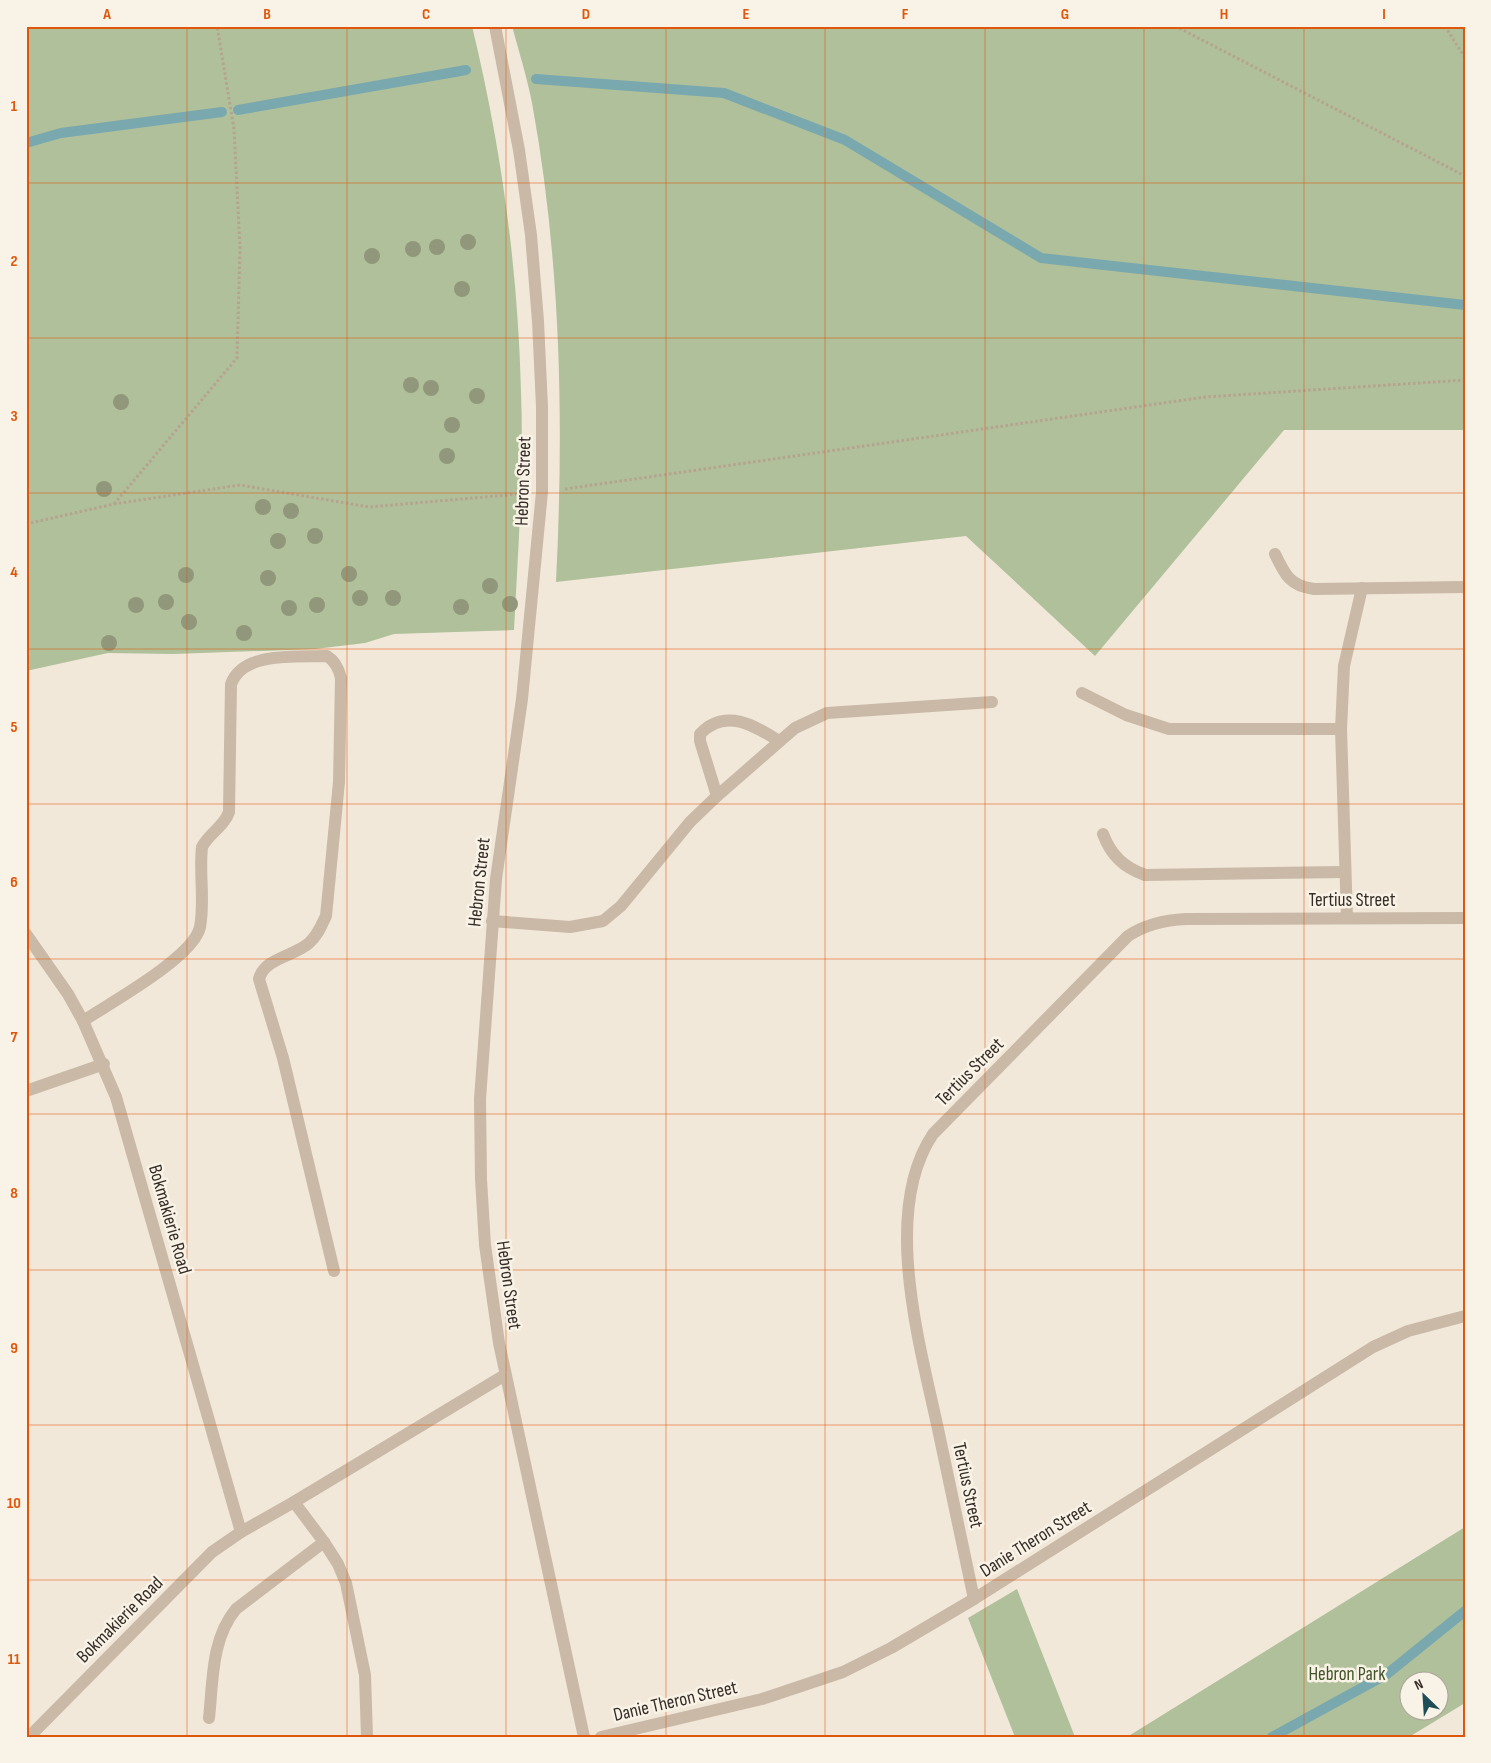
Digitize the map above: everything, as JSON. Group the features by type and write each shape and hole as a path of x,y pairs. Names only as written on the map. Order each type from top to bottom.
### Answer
{"street":[{"name":"Hebron Street","path":"494,26 518,141 531,235 542,397 542,492 522,699 496,879 492,921 480,1099 481,1178 490,1294 505,1375 584,1737"},
{"path":"1275,554 1282,569 1300,587 1465,587"},
{"path":"1347,918 1344,872 1341,729 1344,666 1362,588"},
{"path":"83,1021 178,958 196,940 203,911 202,847 206,839 223,824 229,812 230,684 234,676 248,664 286,657 327,656 339,670 341,678 339,782 326,916 319,932 308,944 265,967 259,979 283,1058 334,1271"},
{"path":"1082,693 1126,715 1168,729 1341,729"},
{"path":"492,921 570,927 603,921 621,906 690,822 717,796 795,728 826,714 992,702"},
{"path":"717,796 700,741 700,734 705,729 728,720 740,720 779,741"},
{"path":"1103,834 1115,857 1124,865 1145,875 1344,872"},
{"name":"Tertius Street","path":"974,1599 916,1330 907,1265 910,1205 917,1168 926,1145 933,1134 1128,936 1138,929 1167,920 1465,918"},
{"name":"Bokmakierie Road","path":"26,934 68,994 104,1064 127,1131 241,1532"},
{"path":"26,1091 104,1064"},
{"name":"Danie Theron Street","path":"601,1737 705,1714 811,1684 843,1672 891,1648 974,1599 1373,1347 1408,1330 1465,1316"},
{"name":"Bokmakierie Road","path":"29,1737 212,1552 241,1532 505,1375"},
{"path":"294,1502 338,1564 346,1584 365,1675 367,1737"},
{"path":"209,1718 220,1636 229,1618 244,1602 324,1542"}],"path":[{"path":"114,504 237,358 240,248 234,130 217,26"},
{"path":"1174,26 1465,176"},
{"path":"1445,26 1465,58"},
{"path":"26,524 114,504 240,485 369,507 542,492 1205,397 1465,380"}],"green space":[{"path":"26,26 472,26 499,162 512,253 516,299 522,451 514,630 394,634 365,643 315,649 173,654 108,653 26,671"},
{"path":"512,26 1465,26 1465,430 1284,430 1095,656 966,536 556,582 560,402 554,282 542,162 532,103"},
{"name":"Hebron Park","path":"1465,1527 1465,1703 1448,1713 1448,1670 1398,1670 1398,1720 1437,1720 1409,1737 1127,1737"},
{"path":"1017,1589 1075,1737 1015,1737 968,1618"}],"waterway":[{"path":"238,110 466,70"},
{"path":"536,79 724,93 845,140 1041,258 1465,305"},
{"path":"26,143 61,133 222,112"},
{"path":"1272,1737 1387,1674 1465,1611"}]}
